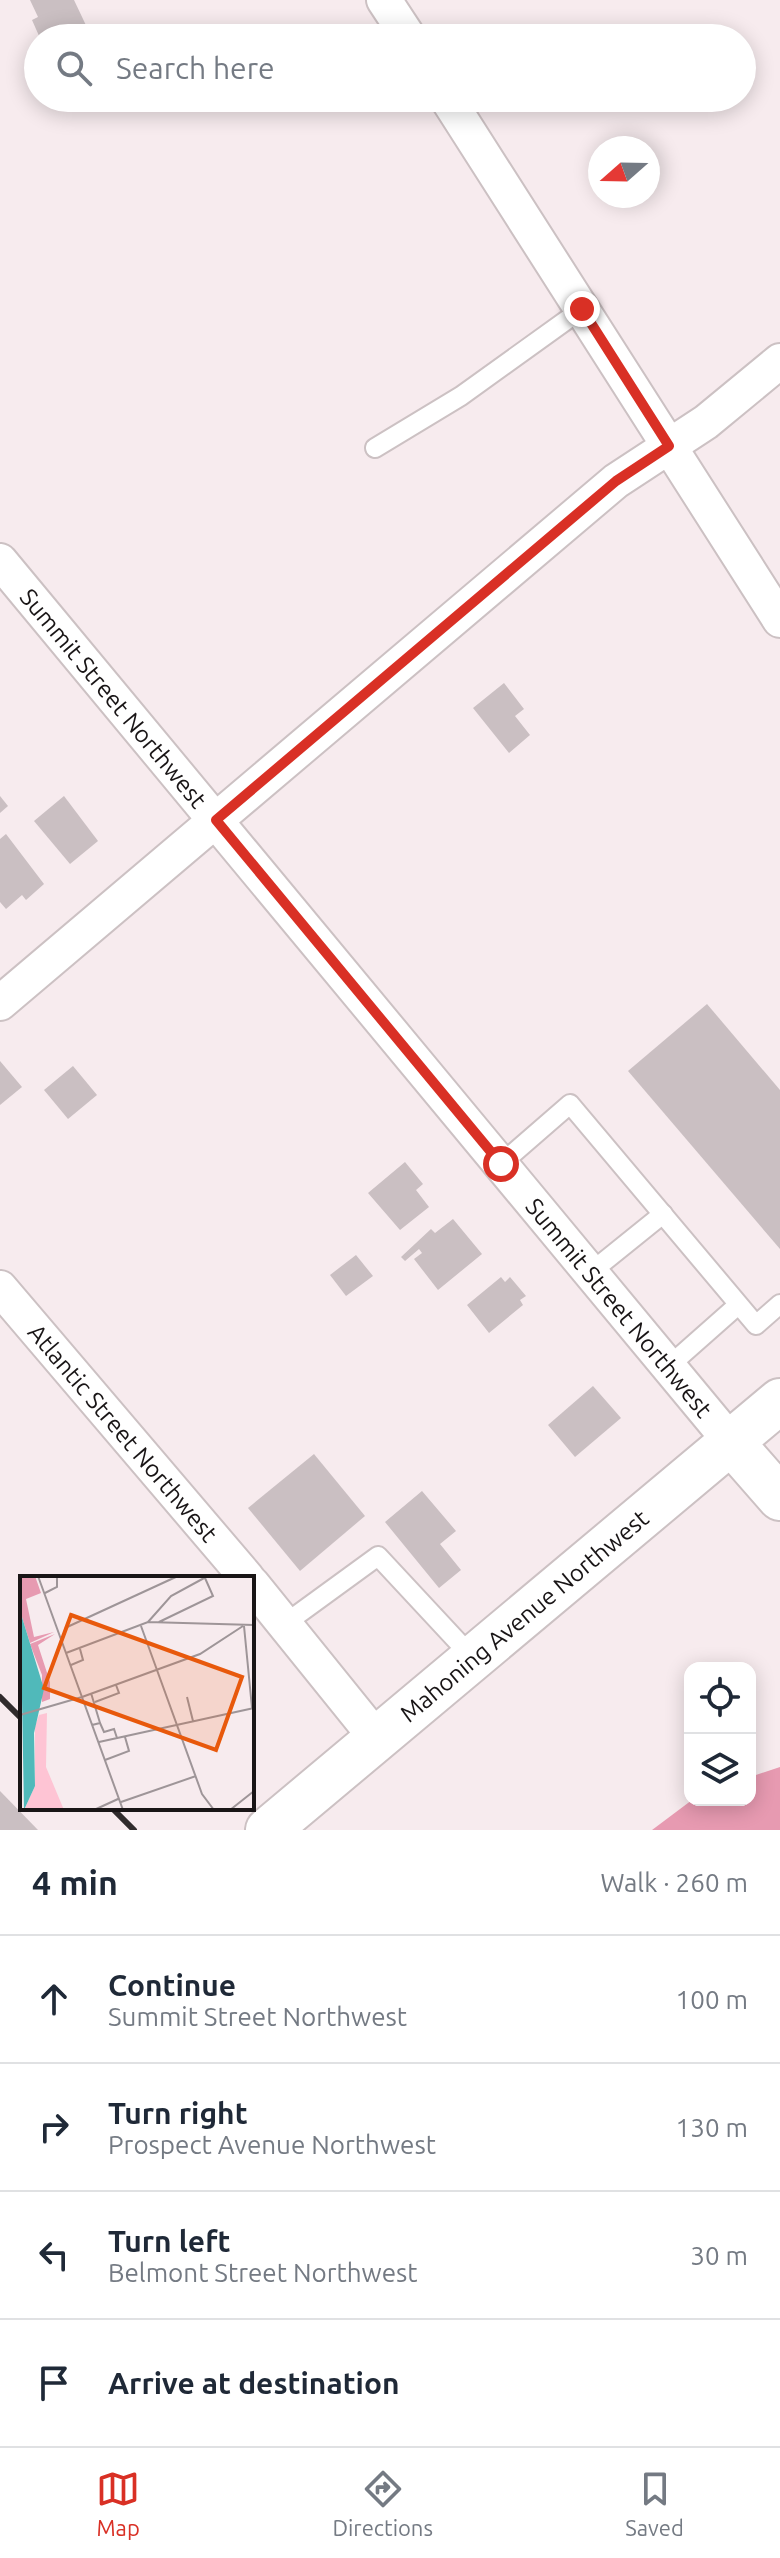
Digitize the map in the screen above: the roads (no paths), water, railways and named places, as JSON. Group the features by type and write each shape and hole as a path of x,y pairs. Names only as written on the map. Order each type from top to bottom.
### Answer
{"main road":[{"name":"Mahoning Avenue Northwest","path":"268,1830 780,1401"},
{"name":"Summit Street Northwest","path":"731,1442 780,1498"}],"street":[{"path":"384,0 400,24"},
{"path":"456,112 780,620"},
{"path":"0,1003 616,481 706,422 780,361"},
{"name":"Summit Street Northwest","path":"0,561 731,1442"},
{"name":"Atlantic Street Northwest","path":"0,1288 245,1576"},
{"path":"254,1586 378,1740"}],"lane":[{"path":"375,448 461,396 582,309"},
{"path":"501,1164 570,1104 756,1325 780,1304"},
{"path":"591,1272 663,1214"},
{"path":"669,1366 738,1305"},
{"path":"286,1623 378,1556 472,1657"}],"railway":[{"path":"0,1697 20,1717"},
{"path":"114,1810 134,1830"}]}
